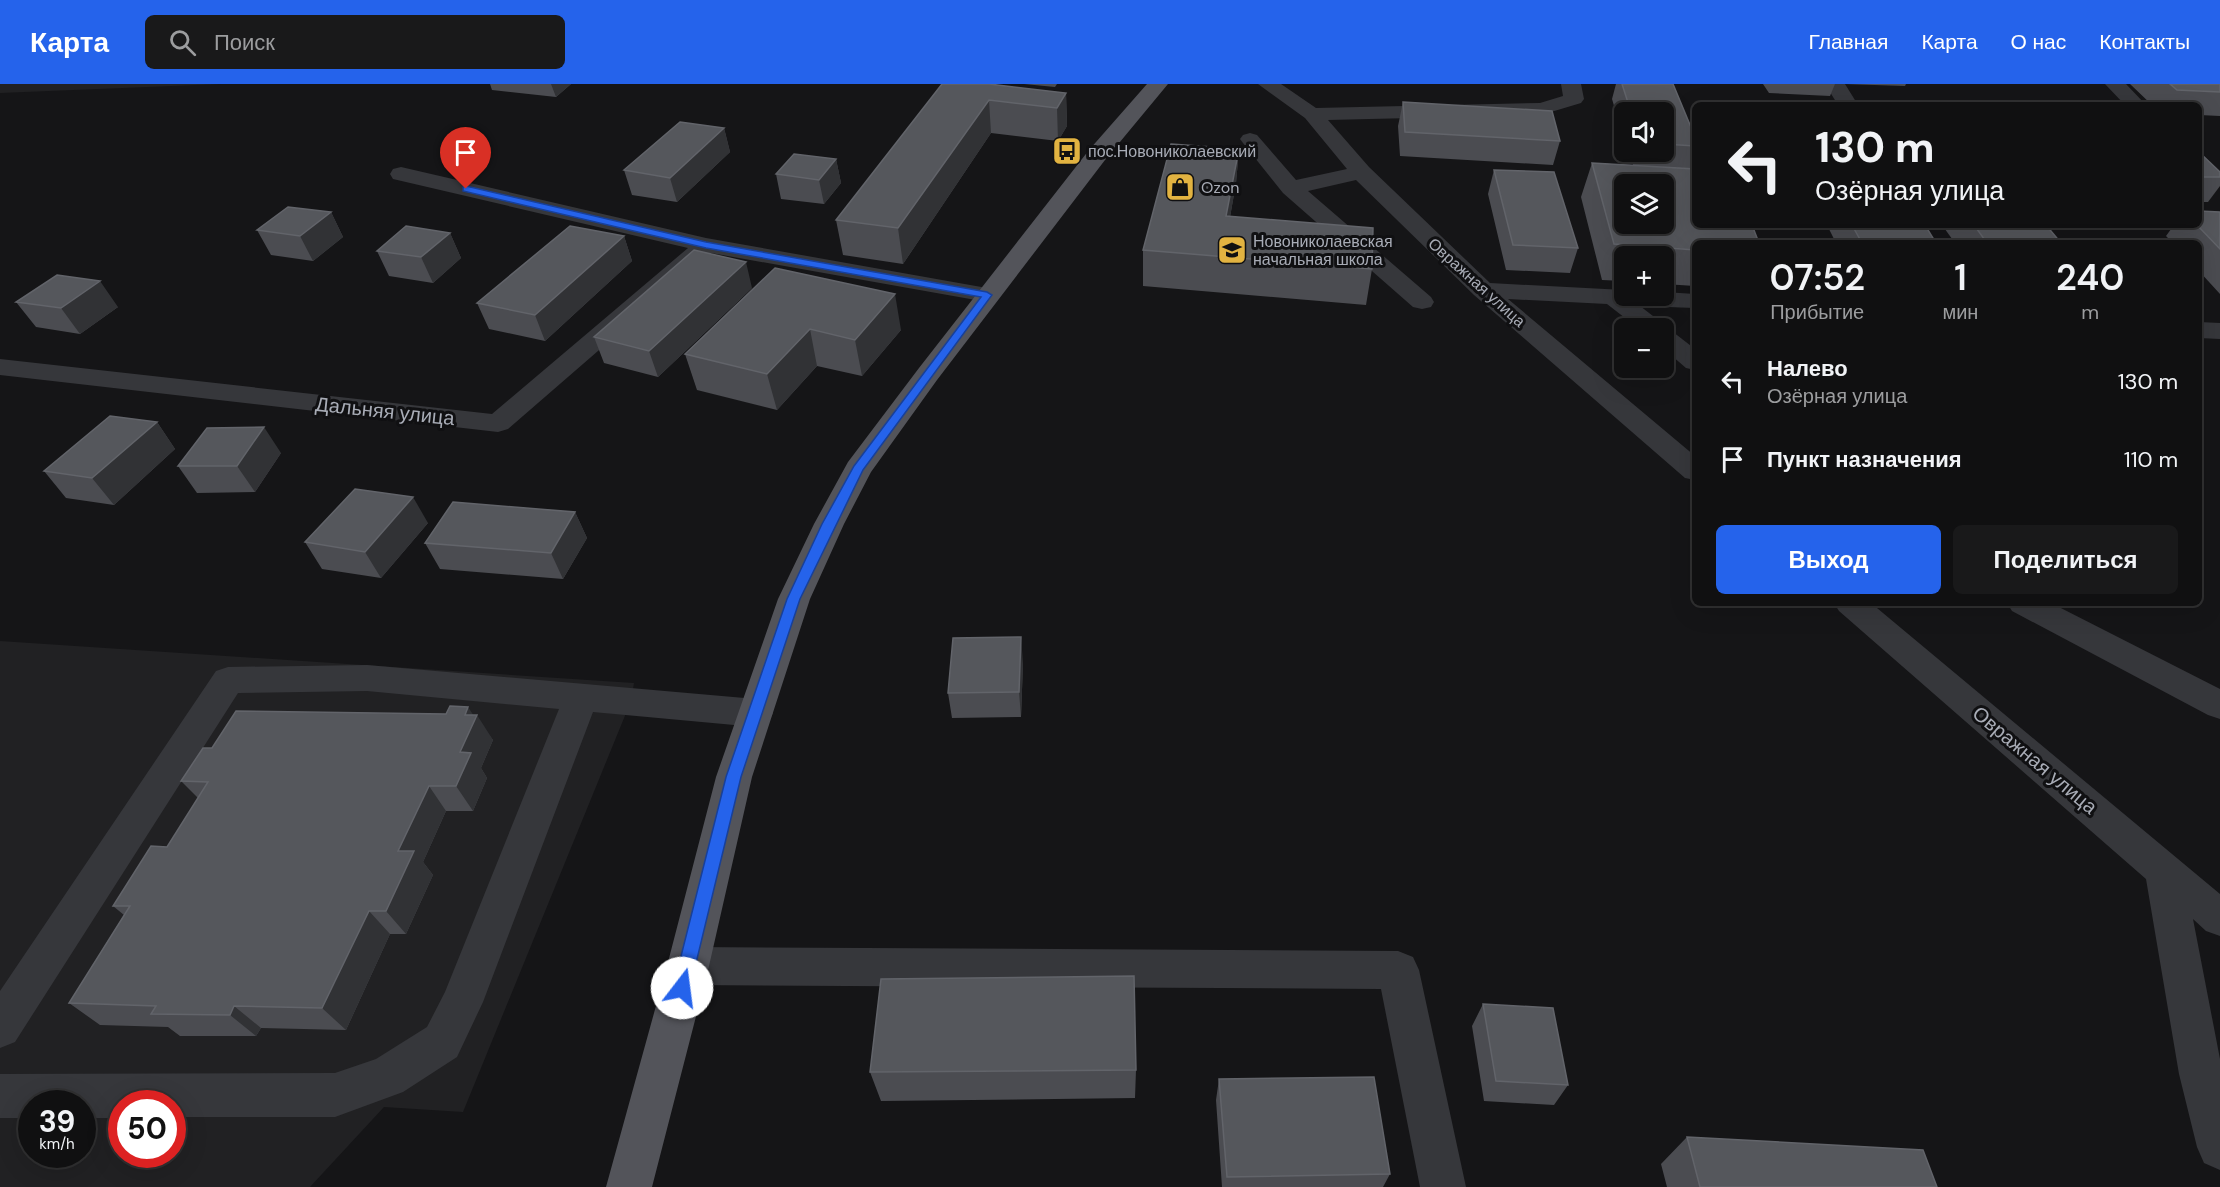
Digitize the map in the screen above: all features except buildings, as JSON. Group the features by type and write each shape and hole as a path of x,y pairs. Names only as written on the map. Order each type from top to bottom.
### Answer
{"main road":[{"path":"629,1187 734,777 794,599 829,524 858,469 987,295 1096,155 1158,84"}],"street":[{"name":"Овражная улица","path":"1268,84 1312,114 1361,172 1483,290 1692,468"},
{"path":"1312,114 1541,109 1574,99 1571,84"},
{"path":"1835,84 1846,102"},
{"path":"2115,84 2133,102"},
{"path":"1250,139 1292,188 1422,302"},
{"path":"1292,188 1361,172"},
{"path":"401,174 706,245 987,295"},
{"name":"Дальняя улица","path":"0,367 498,423 706,245"},
{"path":"1483,290 1614,297"},
{"path":"1674,300 1692,301"},
{"path":"1625,306 1640,318"},
{"path":"2202,330 2220,331"},
{"path":"1674,345 1692,360"},
{"name":"Овражная улица","path":"1854,606 2220,918"},
{"path":"2029,606 2220,705"},
{"path":"0,1028 228,680 367,678 756,713"},
{"path":"0,1096 335,1095 388,1077 442,1042 462,1002 581,697"},
{"path":"2164,870 2201,1074 2220,1147"},
{"path":"687,966 1398,970 1443,1187"}],"shaded area":[{"path":"0,84 221,84 0,93"},
{"path":"0,641 634,683 631,701 463,1112 384,1107 310,1187 0,1187"}],"place":[{"name":"пос.Новониколаевский","path":"1067,151"},
{"name":"Ozon","path":"1180,187"},
{"name":"Новониколаевская начальная школа","path":"1232,250"}],"route":[{"path":"466,189 706,245 987,295 858,469 794,599 734,777 682,988"}]}
